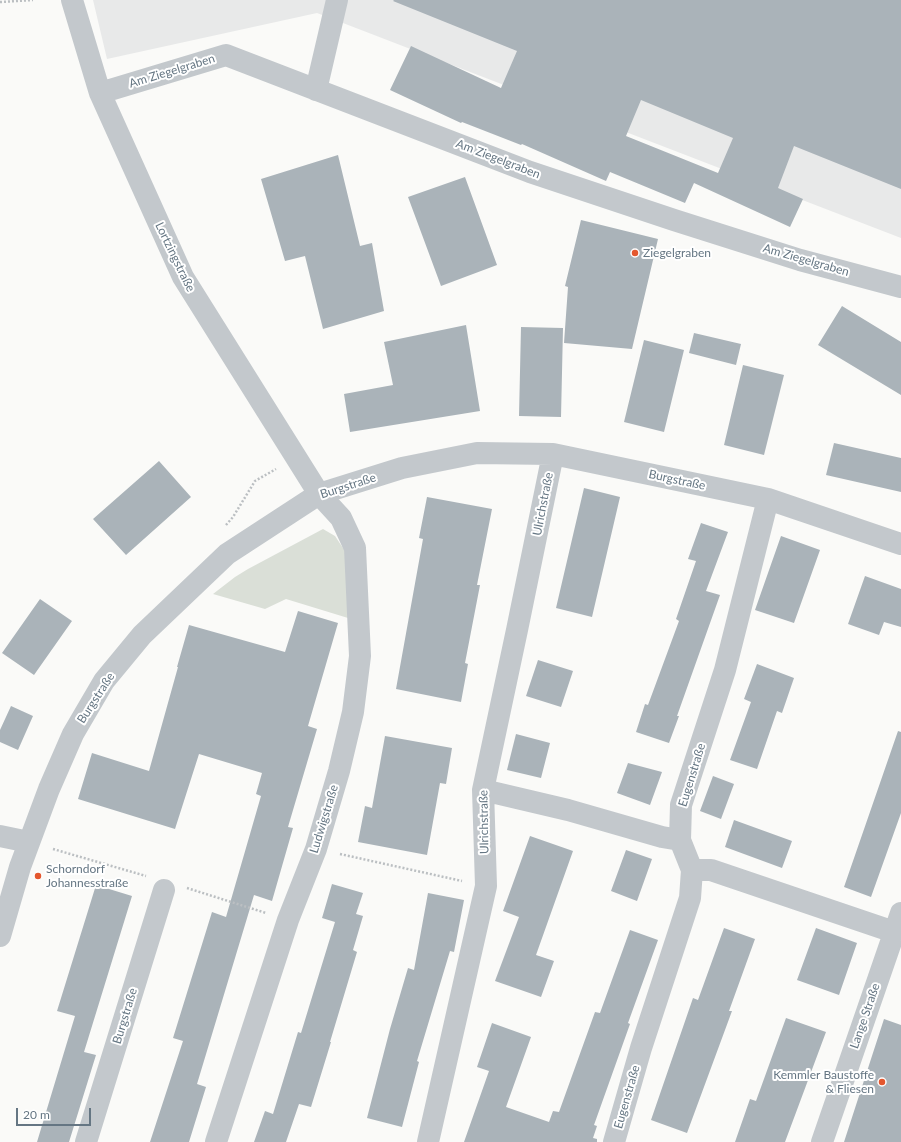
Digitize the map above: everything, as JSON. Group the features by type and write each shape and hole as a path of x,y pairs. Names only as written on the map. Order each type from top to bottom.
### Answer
{"street":[{"name":"Lortzingstraße","path":"72,0 100,93 183,277 319,494"},
{"path":"316,90 336,0"},
{"name":"Am Ziegelgraben","path":"100,93 226,55 538,175 800,260 901,286"},
{"name":"Burgstraße","path":"0,936 20,867 49,789 73,734 104,681 142,634 227,554 319,494 402,468 477,453 553,454 768,499 901,544"},
{"name":"Ulrichstraße","path":"428,1142 486,886 483,790 553,454"},
{"name":"Ludwigstraße","path":"216,1142 288,920 316,849 339,771 353,712 360,656 355,548 341,518 319,494"},
{"name":"Eugenstraße","path":"614,1142 641,1048 690,898 692,870 680,840 681,805 725,670 768,499"},
{"path":"483,790 568,810 662,837 680,840"},
{"path":"0,836 29,842"},
{"path":"692,870 711,870 898,922"},
{"name":"Burgstraße","path":"86,1142 164,890"},
{"name":"Lange Straße","path":"822,1142 898,922"}],"path":[{"path":"0,2 33,0"},
{"path":"316,849 486,886"}],"shaded area":[{"path":"93,0 901,0 901,238 317,13 107,59"},
{"path":"323,529 335,536 345,551 348,618 286,599 265,609 213,594 248,569"}],"building":[{"path":"901,0 901,189 794,146 778,188 803,199 790,227 694,183 685,203 610,172 606,181 522,144 521,145 462,122 461,123 390,90 411,46 501,88 517,51 393,1","holes":["641,100 733,138 718,173 626,136"]},
{"path":"338,155 360,246 372,243 384,311 323,329 305,256 285,261 261,179"},
{"path":"465,177 497,265 441,286 408,197"},
{"path":"581,220 658,239 632,349 564,343 568,287 565,286"},
{"path":"842,306 901,342 901,395 818,345"},
{"path":"466,325 480,411 350,432 344,394 393,385 384,342"},
{"path":"521,327 563,328 561,417 519,416"},
{"path":"694,333 741,344 736,365 689,353"},
{"path":"644,340 684,350 664,432 624,422"},
{"path":"743,365 784,375 764,455 724,445"},
{"path":"834,443 901,458 901,492 826,475"},
{"path":"159,461 191,497 126,555 93,519"},
{"path":"584,488 620,497 592,617 556,608"},
{"path":"427,497 492,509 477,585 480,585 465,663 468,664 461,702 396,689 423,539 419,538"},
{"path":"701,523 728,532 706,591 720,595 677,716 679,716 669,743 636,732 645,704 648,705 679,621 676,619 696,561 688,559"},
{"path":"781,536 820,550 794,623 755,610"},
{"path":"865,576 901,589 901,627 884,622 879,635 848,624"},
{"path":"40,599 72,621 34,675 2,653"},
{"path":"298,611 338,623 308,726 317,729 288,827 293,828 272,901 254,895 197,1084 206,1087 189,1142 150,1142 183,1041 173,1038 212,912 226,917 261,796 256,794 262,773 199,754 175,829 78,799 92,753 149,771 189,625 285,652"},
{"path":"538,660 573,671 561,707 526,696"},
{"path":"757,664 794,678 782,713 777,711 757,769 730,760 751,702 744,699"},
{"path":"11,706 33,716 18,750 0,742 0,730"},
{"path":"898,731 901,732 901,813 871,897 844,887"},
{"path":"516,734 550,743 541,778 507,770"},
{"path":"385,736 452,748 446,784 440,783 427,855 358,842 365,806 372,808"},
{"path":"628,763 662,772 650,805 617,793"},
{"path":"713,776 734,784 721,819 700,811"},
{"path":"734,820 792,841 782,868 725,847"},
{"path":"530,836 573,851 536,955 554,961 541,997 495,981 519,917 503,911"},
{"path":"626,850 652,859 637,901 611,891"},
{"path":"332,884 363,893 356,914 363,916 353,950 357,952 331,1042 311,1107 299,1104 286,1142 254,1142 265,1111 273,1114 298,1032 301,1033 335,922 322,918"},
{"path":"96,885 132,896 84,1052 96,1055 69,1142 37,1142 75,1016 57,1011"},
{"path":"428,893 464,900 454,952 450,951 417,1061 419,1062 402,1127 367,1118 390,1029 408,968 414,970"},
{"path":"724,928 755,939 729,1011 732,1011 687,1133 651,1120 693,998 698,1000"},
{"path":"816,928 857,943 839,995 797,980"},
{"path":"630,930 658,940 628,1023 630,1024 594,1125 597,1126 593,1138 597,1139 597,1142 464,1142 489,1071 477,1067 492,1023 531,1037 506,1107 549,1122 553,1111 559,1112 595,1012 600,1013"},
{"path":"786,1018 826,1032 785,1142 735,1142 750,1099 756,1101"},
{"name":"Kemmler Baustoffe & Fliesen","path":"884,1019 901,1025 901,1142 844,1142"}],"place":[{"name":"Ziegelgraben","path":"635,253"},
{"name":"Schorndorf Johannesstraße","path":"38,876"},
{"name":"Kemmler Baustoffe & Fliesen","path":"882,1082"}]}
